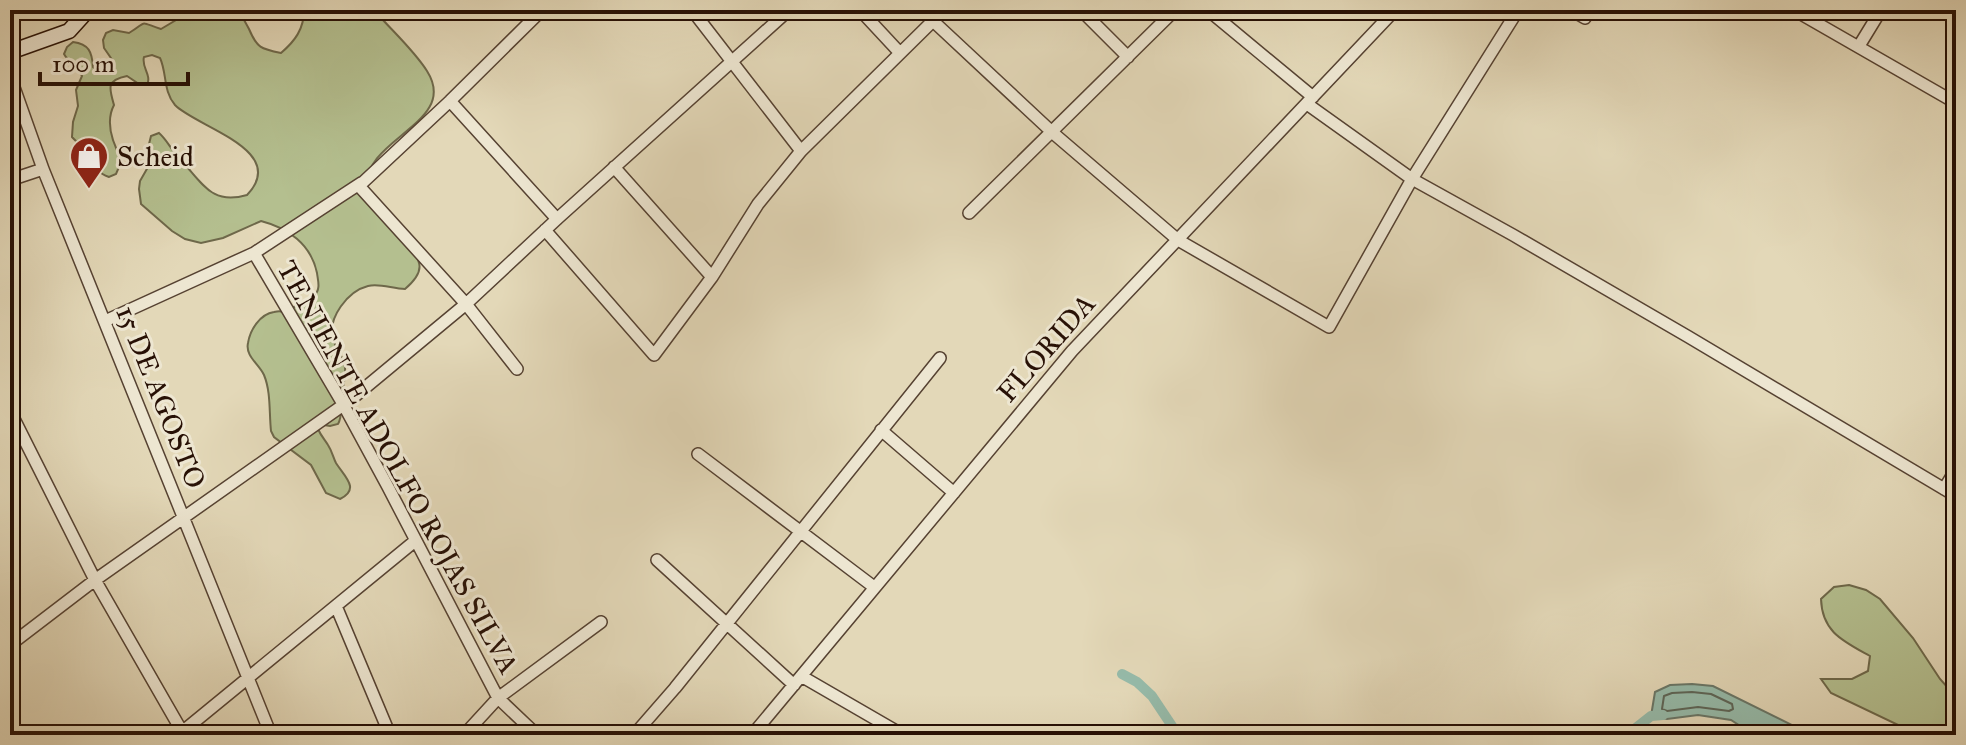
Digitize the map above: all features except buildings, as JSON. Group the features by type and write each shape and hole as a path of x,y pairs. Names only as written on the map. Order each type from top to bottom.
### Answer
{"main road":[{"path":"10,52 69,31 88,10"}],"street":[{"path":"105,321 254,253 361,183 542,10"},
{"path":"692,10 801,151"},
{"path":"10,645 95,580 343,404 466,304 789,10"},
{"path":"860,10 900,53"},
{"path":"545,230 654,355 712,277 758,204 801,151 944,10"},
{"path":"1081,10 1128,57"},
{"path":"969,213 1175,10"},
{"path":"1208,10 1310,101 1412,179 1647,312 1956,496"},
{"name":"FLORIDA","path":"752,735 1072,351 1395,10"},
{"path":"933,21 1053,133 1178,240 1329,327 1412,179 1518,10"},
{"path":"1571,10 1585,18"},
{"path":"1794,10 1956,103"},
{"path":"1859,46 1881,10"},
{"name":"15 DE AGOSTO","path":"10,76 43,169 271,735"},
{"path":"450,101 557,219"},
{"path":"614,167 712,277"},
{"path":"10,180 43,169"},
{"path":"361,183 359,186 466,304 517,369"},
{"name":"TENIENTE ADOLFO ROJAS SILVA","path":"254,253 343,404 498,698 537,735"},
{"path":"634,735 940,358"},
{"path":"10,411 95,580 183,733 415,541"},
{"path":"881,430 954,493"},
{"path":"698,454 874,587"},
{"path":"1944,489 1956,469"},
{"path":"657,560 727,623 798,680 903,735"},
{"path":"336,606 390,735"},
{"path":"464,735 498,698 601,622"}],"shaded area":[{"path":"193,10 239,10 257,44 281,53 298,34 304,10 374,10 409,47 427,71 434,89 431,104 421,118 379,156 370,170 367,187 372,198 413,250 420,267 418,274 405,289 377,285 353,293 341,306 333,323 333,339 345,368 341,415 338,424 324,425 318,429 349,482 349,491 340,499 326,493 311,465 274,437 266,382 248,348 253,328 260,319 274,312 289,310 318,291 317,273 310,254 289,233 261,221 223,238 201,243 185,239 141,204 140,181 152,160 151,136 159,133 206,188 227,198 247,195 257,179 257,165 249,153 235,141 175,105 160,58 152,55 144,57 147,85 127,76 112,82 114,105 110,119 111,133 122,160 116,174 109,177 100,172 88,151 72,137 78,106 76,90 82,76 64,54 67,47 73,42 86,47 93,67 106,74 112,69 113,61 104,48 106,33 113,30 129,33 144,24 161,29"},
{"path":"1849,585 1866,590 1880,599 1956,697 1956,735 1919,735 1831,693 1821,679 1852,679 1868,671 1870,656 1836,634 1825,620 1822,610 1821,599 1834,587"}],"water":[{"path":"1670,685 1713,686 1796,727 1804,735 1754,735 1731,720 1698,715 1667,719 1651,716 1655,692"}],"waterway":[{"path":"1122,674 1137,682 1152,696 1178,735"},
{"path":"1627,735 1651,716 1663,715"}],"place":[{"name":"Scheid","path":"89,190"}]}
